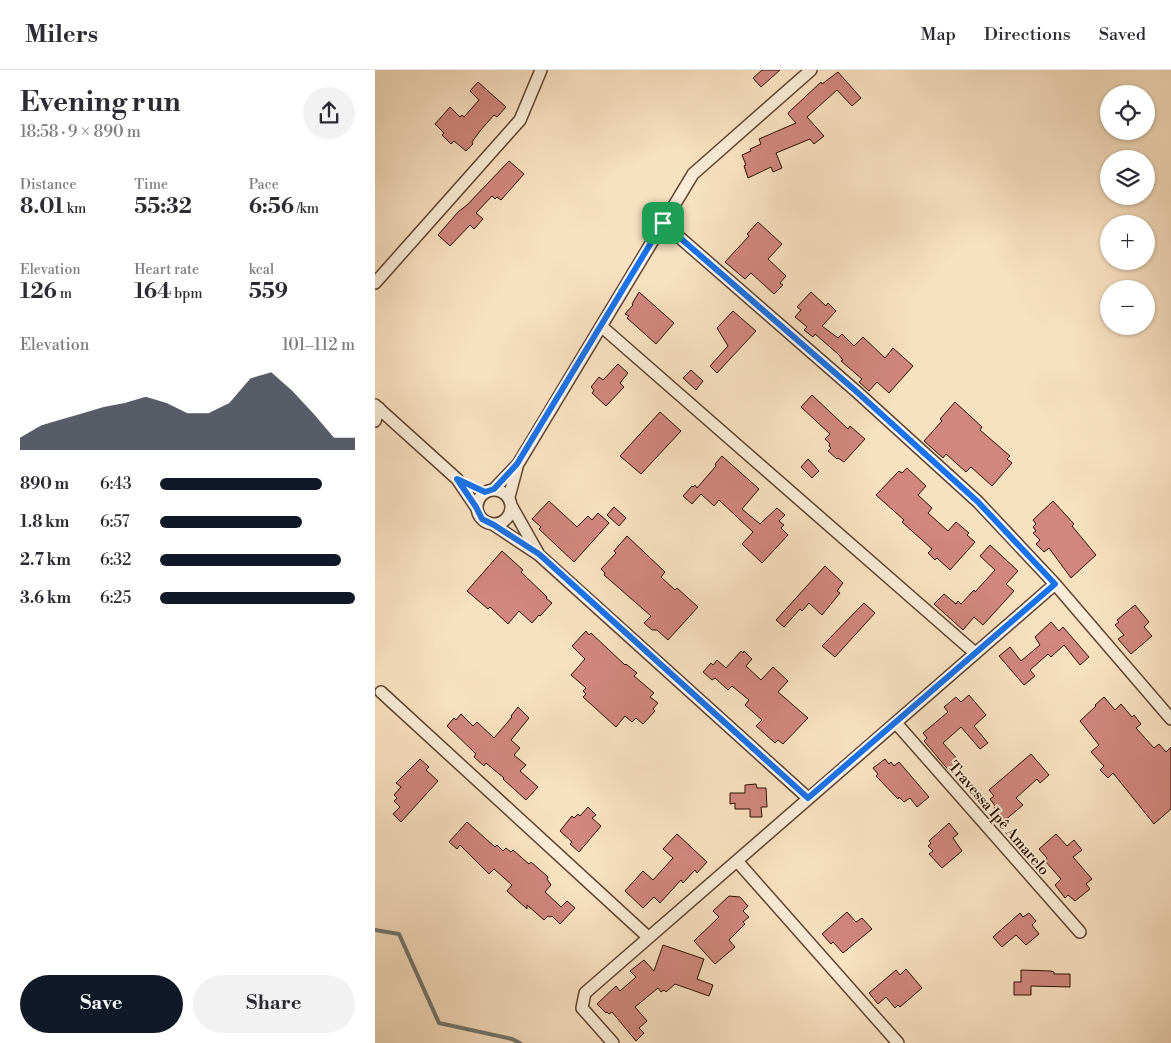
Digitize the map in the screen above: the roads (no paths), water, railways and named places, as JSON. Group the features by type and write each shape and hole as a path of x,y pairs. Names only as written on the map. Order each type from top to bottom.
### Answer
{"street":[{"path":"375,283 520,120 541,70"},
{"path":"476,507 479,496 490,490 517,464 693,174 811,70"},
{"path":"663,223 857,392 978,502 1055,584 1171,719"},
{"path":"601,326 975,653"},
{"path":"375,421 377,406"},
{"path":"377,406 457,479 482,519 539,554 808,798"},
{"path":"494,525 507,519 517,464"},
{"path":"457,479 490,490 501,490 511,502 539,554"},
{"path":"613,1043 583,1008 585,993 1055,584"},
{"path":"381,692 648,937"},
{"name":"Travessa Ipê Amarelo","path":"896,723 1080,932"},
{"path":"737,861 898,1043"}],"waterway":[{"path":"375,930 399,934 439,1023 512,1039 520,1043"}]}
